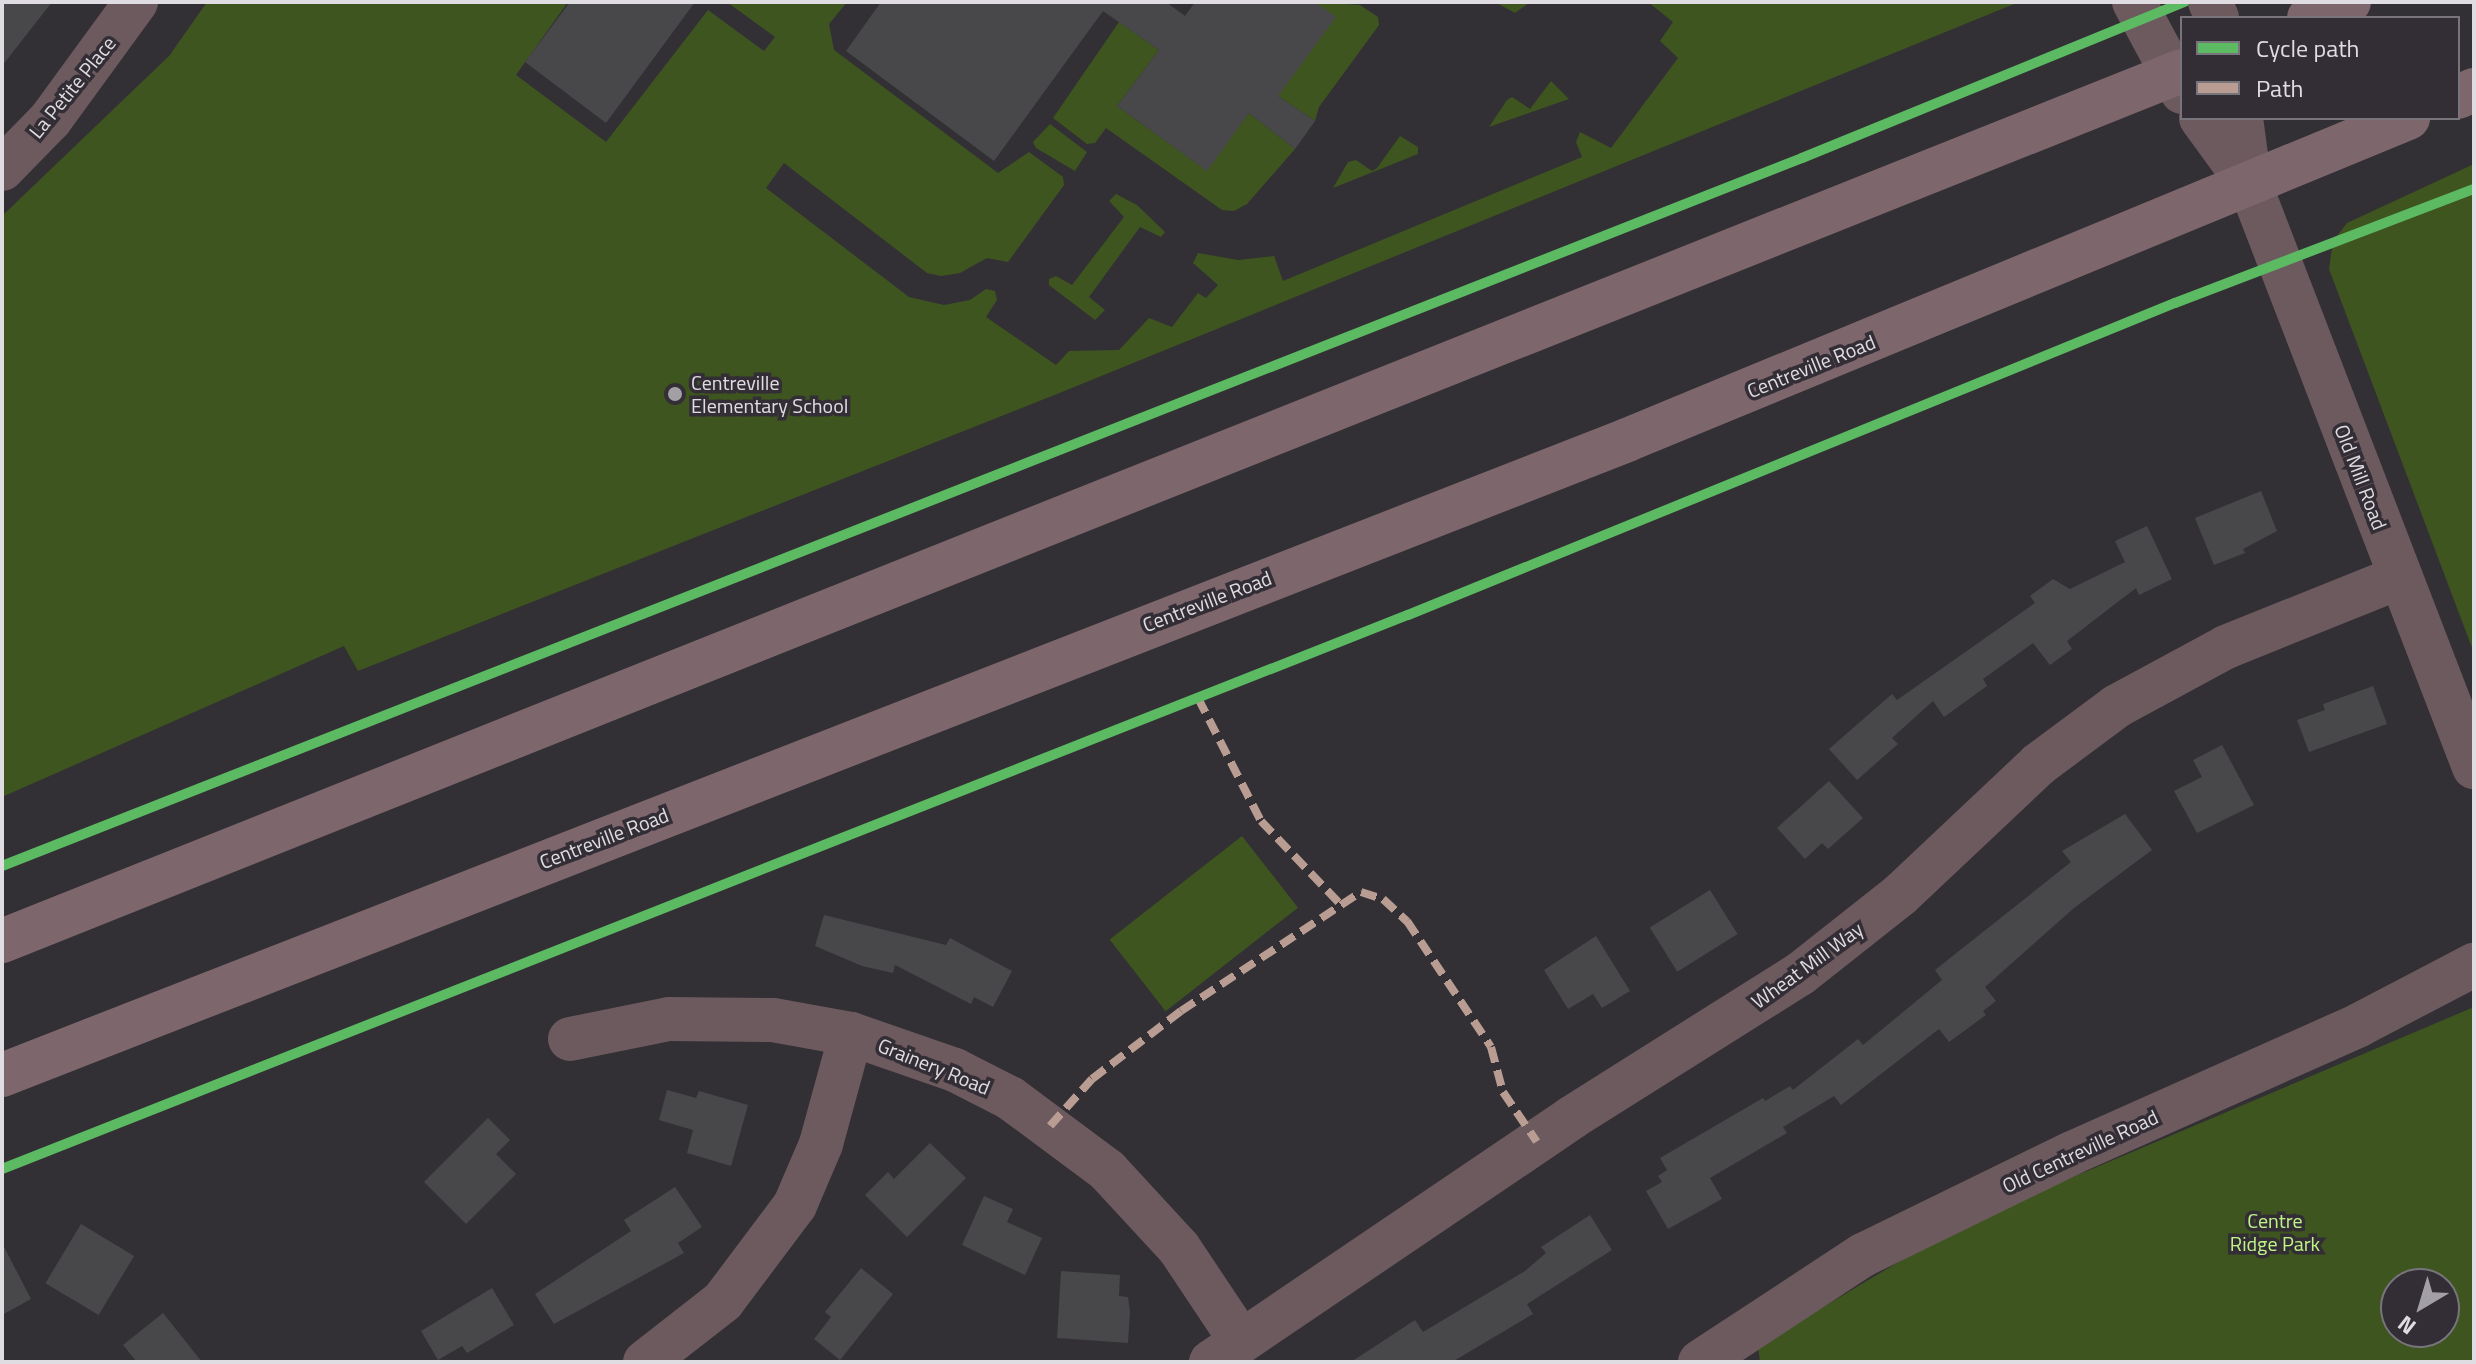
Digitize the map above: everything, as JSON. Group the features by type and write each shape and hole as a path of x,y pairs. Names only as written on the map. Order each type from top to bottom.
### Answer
{"highway":[{"path":"2314,16 2349,2"},
{"path":"2,941 2178,79"},
{"name":"Centreville Road","path":"2,1075 1641,435 2403,120"}],"street":[{"name":"La Petite Place","path":"2,169 50,120 136,2"},
{"path":"2134,2 2178,79"},
{"path":"2202,120 2250,185"},
{"path":"2241,120 2250,185"},
{"name":"Old Mill Road","path":"2250,185 2474,767"},
{"name":"Wheat Mill Way","path":"1226,1352 1571,1118 1800,974 1900,895 2039,764 2117,706 2226,647 2400,577"},
{"name":"Old Centreville Road","path":"1700,1362 1850,1263 1927,1223 2359,1025 2474,965"},
{"name":"Grainery Road","path":"570,1039 669,1019 721,1017 773,1020 851,1034 955,1070 1066,1137 1116,1179 1179,1248 1226,1352"},
{"path":"645,1362 723,1301 795,1205 821,1144 851,1034"}],"green space":[{"name":"Centreville Elementary School","path":"207,2 568,2 516,75 606,142 708,10 764,51 775,37 727,2 847,2 829,24 834,50 998,173 1029,152 1063,177 1064,185 1008,262 987,258 960,273 941,276 927,273 784,163 766,188 909,297 944,305 970,300 986,289 995,291 997,300 986,317 1056,365 1069,351 1119,350 1149,318 1172,327 1198,293 1206,298 1218,285 1193,263 1198,253 1238,260 1274,256 1283,281 1582,157 1576,142 1580,132 1611,148 1678,58 1660,41 1673,22 1648,2 2019,2 1057,394 358,671 344,646 2,797 2,216 169,56"},
{"path":"1315,2 1360,5 1378,17 1379,25 1319,107 1315,121 1278,96"},
{"path":"1495,2 1530,2 1515,13"},
{"path":"1119,22 1159,50 1117,106 1206,170 1249,113 1295,149 1247,204 1234,211 1222,210 1106,128 1095,143 1087,144 1053,118"},
{"path":"1551,81 1569,99 1489,127 1507,100 1512,97 1530,109"},
{"path":"1050,124 1087,152 1075,171 1036,148 1033,142"},
{"path":"1400,136 1418,147 1418,154 1333,188 1348,162 1356,160 1372,171"},
{"path":"2474,164 2474,653 2329,269 2333,241 2347,223"},
{"path":"1116,194 1137,205 1165,232 1161,237 1140,227 1089,297 1105,310 1095,320 1049,285 1049,279 1056,276 1072,285 1124,217 1109,201"},
{"path":"1242,836 1298,908 1166,1011 1110,939"},
{"name":"Centre Ridge Park","path":"2474,1007 2474,1362 1760,1362 1758,1346 1917,1251 2059,1183"}],"building":[{"path":"2,2 52,2 2,66"},
{"path":"570,2 695,2 606,123 525,62"},
{"path":"881,2 1166,2 1185,16 1195,2 1315,2 1336,17 1278,96 1315,121 1295,149 1249,113 1207,171 1117,106 1159,50 1103,11 994,161 846,51"},
{"path":"2261,491 2277,531 2243,549 2245,553 2214,565 2195,518"},
{"path":"2147,526 2172,579 2139,595 2136,588 2067,641 2072,649 2050,665 2033,643 1983,679 1987,686 1944,717 1933,701 1892,738 1898,744 1857,780 1829,749 1892,694 1897,700 2035,603 2030,596 2053,579 2070,589 2125,562 2115,541"},
{"path":"2373,686 2387,724 2309,752 2297,720 2325,710 2323,704"},
{"path":"2222,745 2254,805 2197,833 2174,791 2202,777 2193,760"},
{"path":"1829,781 1863,818 1828,849 1822,843 1805,859 1777,828"},
{"path":"2125,814 2152,850 2074,908 1985,987 1996,1001 1983,1011 1986,1015 1949,1042 1939,1029 1841,1105 1834,1096 1783,1127 1787,1133 1710,1178 1722,1199 1668,1229 1646,1191 1662,1182 1658,1176 1667,1170 1660,1158 1763,1098 1765,1101 1790,1086 1793,1090 1858,1039 1863,1045 1942,980 1935,970 2071,862 2062,851"},
{"path":"1710,890 1738,934 1677,972 1650,928"},
{"path":"824,915 946,945 950,938 1012,971 993,1007 974,997 971,1004 895,965 893,973 862,966 815,946"},
{"path":"1596,936 1630,991 1602,1008 1593,994 1568,1009 1544,970"},
{"path":"667,1090 696,1098 699,1091 748,1105 731,1166 687,1153 693,1130 659,1120"},
{"path":"488,1118 510,1140 496,1154 516,1174 466,1224 424,1182"},
{"path":"930,1143 966,1178 907,1237 865,1195 888,1172 894,1179"},
{"path":"675,1187 702,1227 678,1243 684,1253 554,1324 535,1294 631,1231 624,1220"},
{"path":"984,1196 1013,1209 1007,1222 1042,1238 1025,1275 962,1245"},
{"path":"1590,1215 1612,1250 1527,1304 1533,1314 1452,1362 1351,1362 1415,1320 1423,1332 1525,1271 1546,1253 1541,1247"},
{"path":"81,1224 134,1256 99,1315 45,1283"},
{"path":"2,1243 31,1299 2,1315"},
{"path":"861,1268 893,1294 840,1360 814,1339 831,1317 825,1312"},
{"path":"1061,1271 1120,1275 1119,1296 1128,1297 1130,1312 1128,1343 1057,1338"},
{"path":"492,1288 514,1325 467,1353 462,1346 438,1360 421,1331"},
{"path":"163,1313 202,1362 137,1362 123,1345"}],"marked path":[{"path":"1198,698 1261,821 1339,903"},
{"path":"1050,1126 1092,1079 1181,1011 1361,892 1383,899 1407,921 1491,1047 1503,1092 1537,1142"}],"cycle path":[{"path":"2,866 1802,158 2184,2"},
{"path":"2,1169 1408,615 2175,303 2474,189"}],"place":[{"name":"Centreville Elementary School","path":"675,394"}]}
